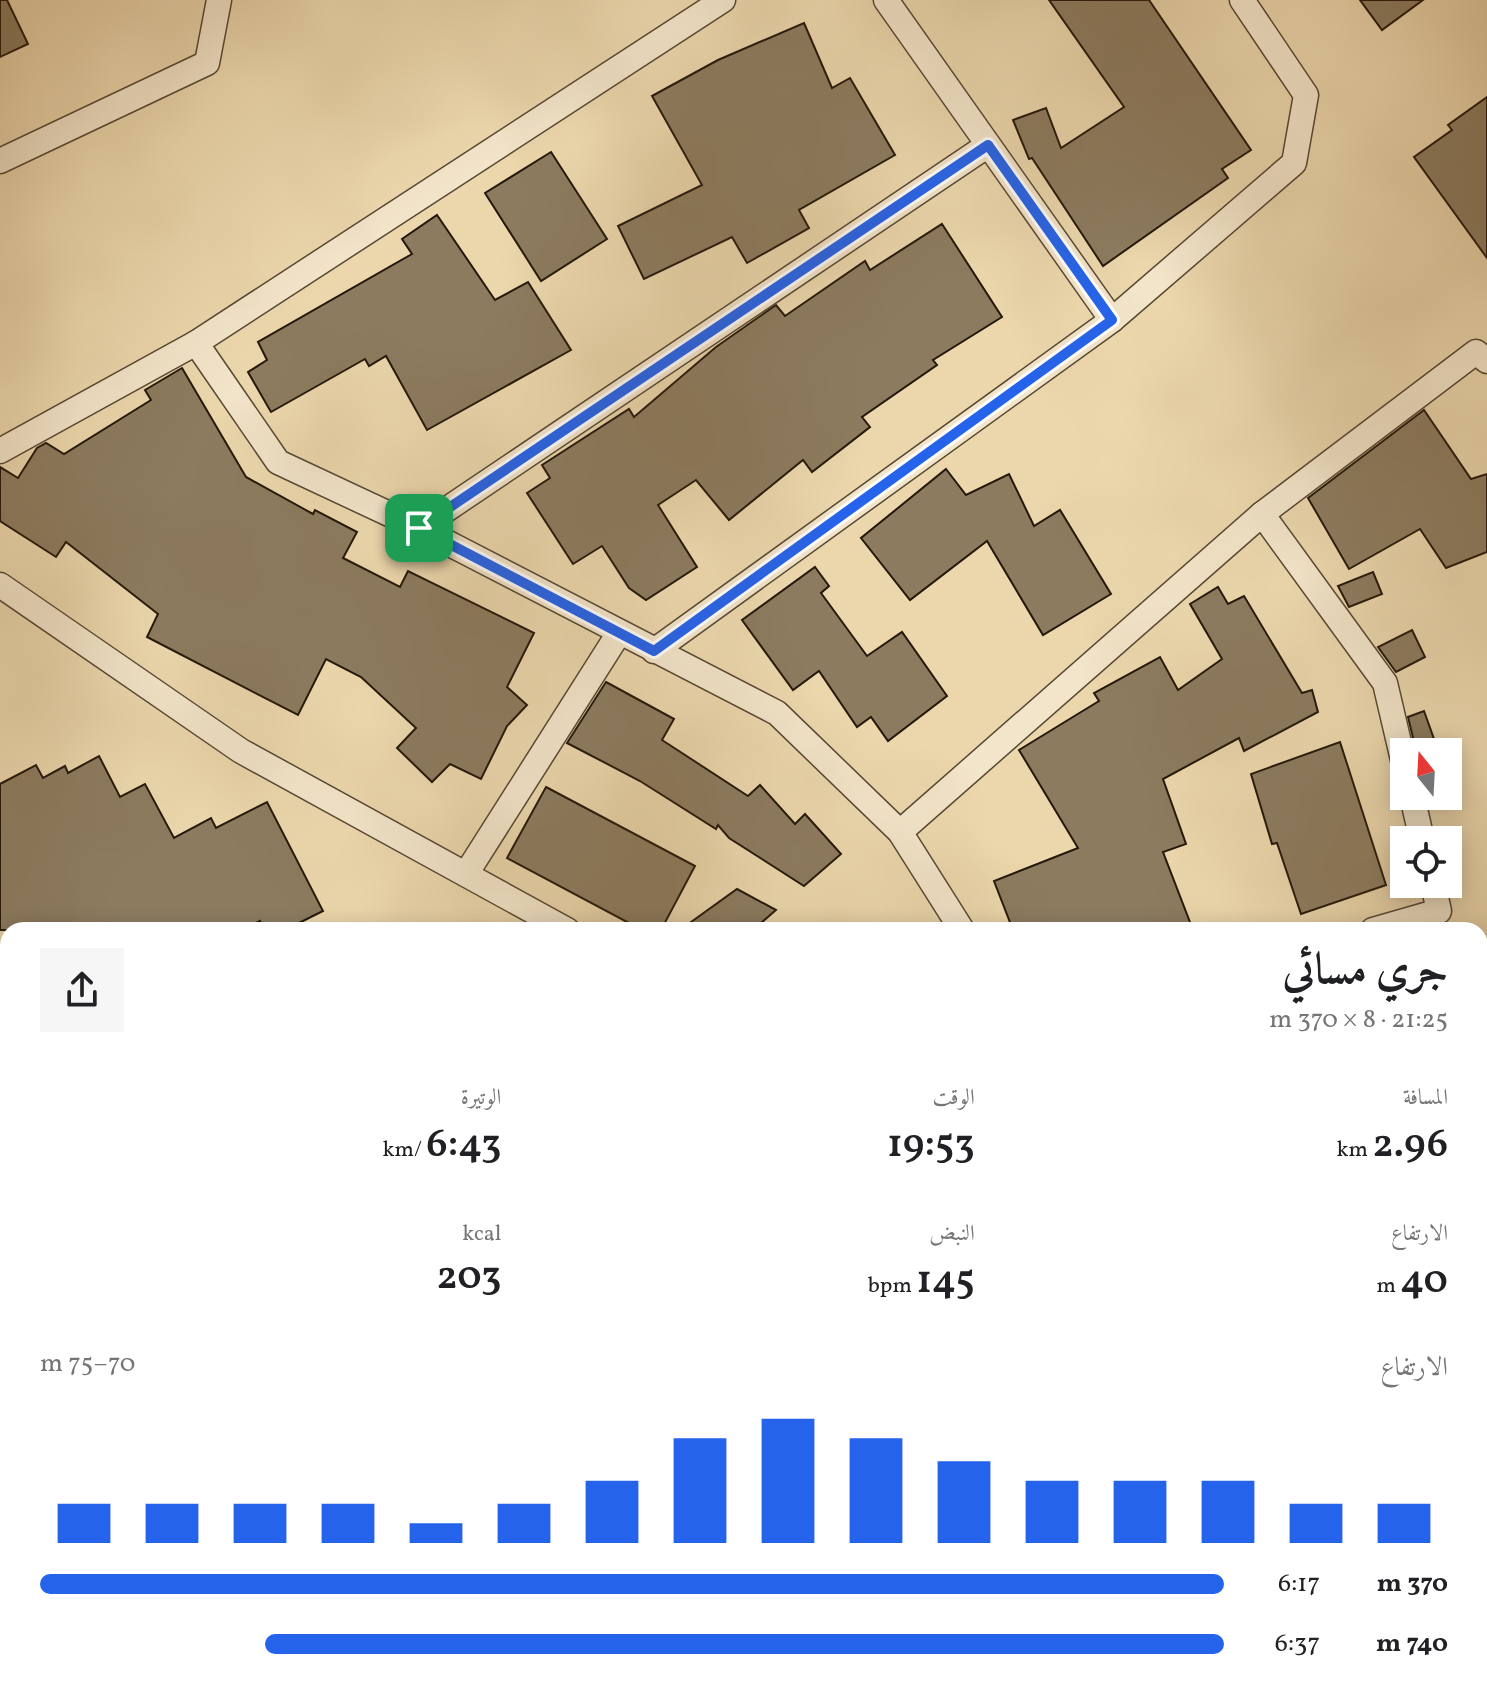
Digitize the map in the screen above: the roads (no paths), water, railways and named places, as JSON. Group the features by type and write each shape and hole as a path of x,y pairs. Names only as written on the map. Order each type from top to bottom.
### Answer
{"street":[{"path":"0,161 207,63 219,0"},
{"path":"0,451 196,343 723,0"},
{"path":"886,0 1112,320"},
{"path":"654,651 1112,320 1294,163 1306,95 1242,0"},
{"path":"419,528 988,145"},
{"path":"196,343 278,462 419,528 777,713 900,832 957,922"},
{"path":"900,832 1262,514 1476,352 1487,361"},
{"path":"1262,514 1385,683 1398,738"},
{"path":"0,585 241,751 553,922"},
{"path":"466,874 619,633"},
{"path":"1401,922 1439,911 1436,898"}]}
